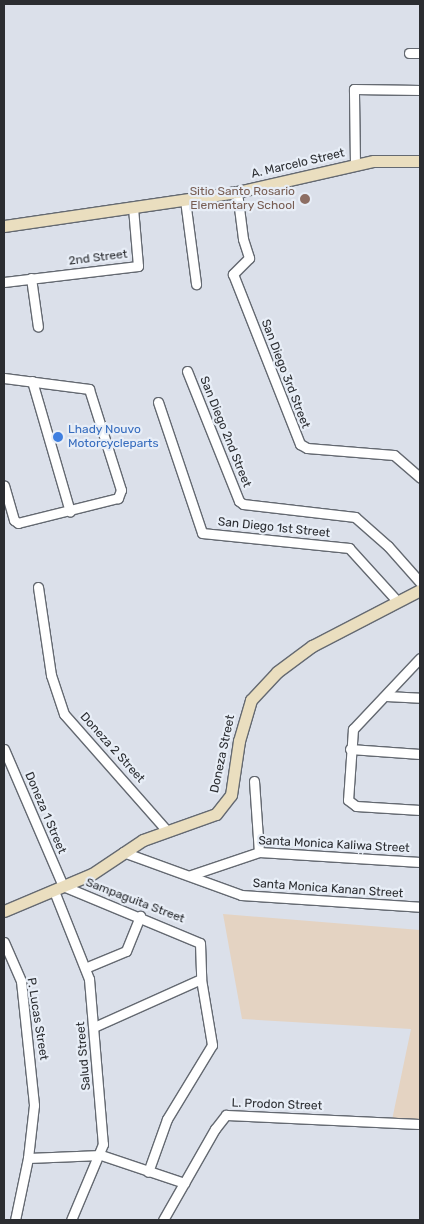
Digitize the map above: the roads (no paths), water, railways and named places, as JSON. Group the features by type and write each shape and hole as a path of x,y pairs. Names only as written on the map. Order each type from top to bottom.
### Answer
{"street":[{"path":"409,53 420,53"},
{"path":"355,165 353,91 355,88 420,90"},
{"name":"A. Marcelo Street","path":"4,226 237,192 374,161 420,161"},
{"name":"San Diego 3rd Street","path":"237,192 243,239 249,258 233,274 300,444 307,448 394,455 420,478"},
{"path":"185,200 196,284"},
{"name":"2nd Street","path":"4,282 138,266 133,208"},
{"path":"31,278 38,327"},
{"name":"San Diego 2nd Street","path":"187,371 239,501 243,504 355,518 388,546 420,582"},
{"path":"4,378 89,389 92,392 121,490 118,498 70,512 18,523 14,520 4,485"},
{"path":"32,381 70,512"},
{"name":"San Diego 1st Street","path":"158,402 200,531 349,548 397,601"},
{"name":"Doneza 2 Street","path":"38,587 51,675 64,714 167,831"},
{"name":"Doneza Street","path":"4,911 92,874 122,852 167,831 216,814 225,806 231,795 238,741 249,704 277,672 312,646 420,590"},
{"path":"420,658 353,729 350,749 348,800 356,806 420,810"},
{"path":"386,696 420,698"},
{"name":"Doneza 1 Street","path":"4,749 59,888"},
{"path":"350,749 420,754"},
{"path":"254,781 259,852"},
{"name":"Santa Monica Kanan Street","path":"122,852 255,898 420,907"},
{"name":"Santa Monica Kaliwa Street","path":"191,875 259,852 420,862"},
{"name":"Sampaguita Street","path":"59,888 140,916 198,940 201,979"},
{"name":"Salud Street","path":"59,888 89,979 103,1144 71,1220"},
{"path":"85,968 126,951 140,916"},
{"name":"P. Lucas Street","path":"4,942 21,981 30,1043 34,1105 28,1158 15,1220"},
{"path":"94,1027 201,979 212,1045 167,1119 148,1172"},
{"name":"L. Prodon Street","path":"163,1220 226,1116 420,1124"},
{"path":"28,1158 100,1154 184,1183"}],"place":[{"name":"Sitio Santo Rosario Elementary School","path":"305,199"},
{"name":"Lhady Nouvo Motorcycleparts","path":"58,437"}]}
